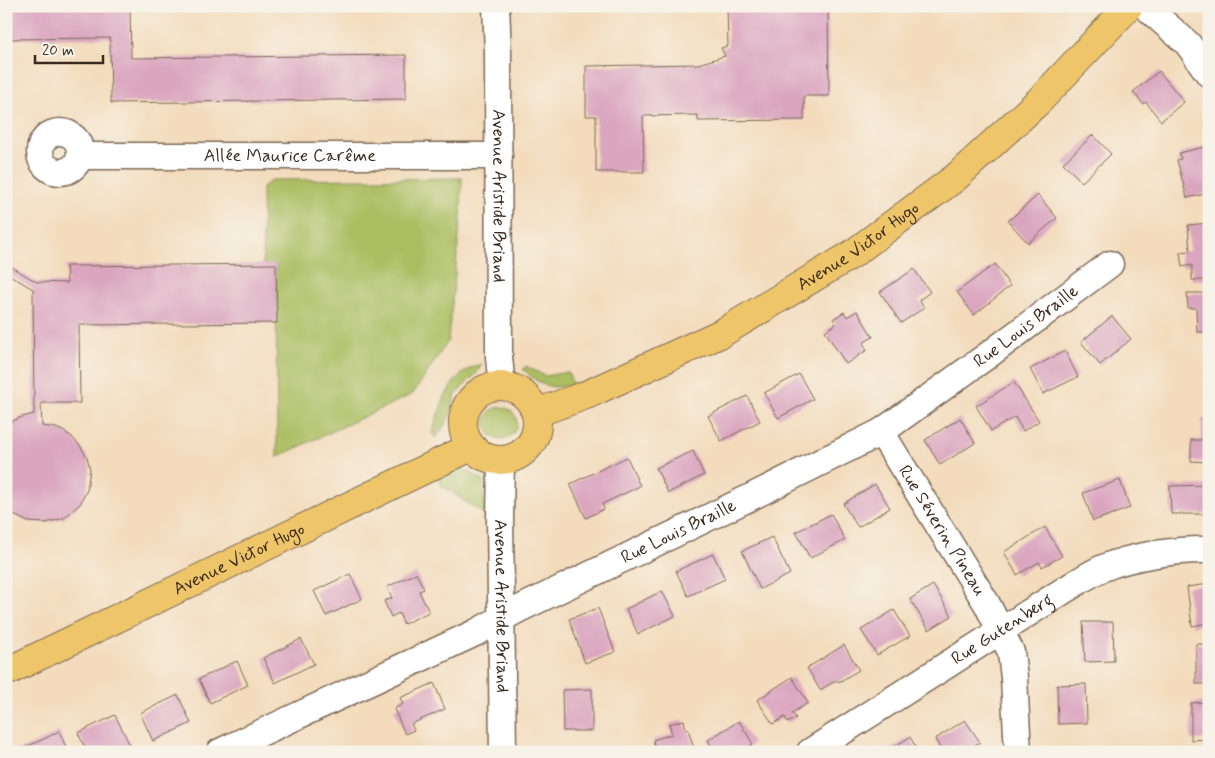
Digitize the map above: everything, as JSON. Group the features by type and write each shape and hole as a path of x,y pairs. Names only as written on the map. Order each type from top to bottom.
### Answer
{"main road":[{"name":"Avenue Victor Hugo","path":"536,413 586,395 722,333 851,255 955,178 1039,101 1128,6"},
{"path":"502,386 519,392 526,397 536,413 535,435 530,445 522,453 512,458 490,459 479,454 465,436 464,412 470,401 479,393 490,388 502,386"},
{"name":"Avenue Victor Hugo","path":"6,672 471,446"}],"street":[{"name":"Avenue Aristide Briand","path":"496,6 499,156 499,358 502,386"},
{"path":"1145,6 1188,44 1209,74"},
{"name":"Allée Maurice Carême","path":"81,156 499,156"},
{"name":"Rue Louis Braille","path":"220,752 474,634 502,618 746,500 881,432 1110,264"},
{"name":"Rue Séverin Pineau","path":"881,432 987,604 1011,652 1018,752"},
{"name":"Avenue Aristide Briand","path":"501,460 503,752"},
{"name":"Rue Gutenberg","path":"810,752 999,631 1104,568 1164,553 1192,549 1209,550"}],"green space":[{"path":"462,178 461,217 448,341 413,394 277,457 276,265 263,264 262,188 272,180"},
{"path":"482,364 476,374 456,395 448,420 436,438 432,433 448,391 462,374"},
{"path":"526,366 545,376 568,372 573,385 551,387 540,383 523,369"},
{"path":"501,407 507,408 512,412 516,417 516,429 512,434 507,438 501,439 495,438 490,434 486,429 485,423 486,417 490,412 495,408"},
{"path":"461,468 483,480 485,513 442,486 439,478 449,471"}],"building":[{"path":"6,6 130,6 131,58 406,55 406,99 111,103 110,38 6,39"},
{"path":"727,6 828,6 829,96 804,96 804,120 698,121 698,115 643,116 644,172 596,172 596,116 586,116 586,66 698,64 725,56 721,48 728,46"},
{"path":"1159,71 1184,102 1161,121 1146,102 1143,104 1133,92"},
{"path":"1093,135 1111,154 1082,182 1063,163"},
{"path":"1204,147 1209,165 1209,193 1187,198 1177,160 1181,159 1179,153"},
{"path":"1038,195 1057,218 1028,243 1008,221"},
{"path":"1209,223 1209,280 1192,280 1192,265 1182,267 1180,252 1190,251 1188,225"},
{"path":"6,264 37,282 67,283 66,266 276,264 277,323 79,325 80,403 41,403 42,426 63,431 71,436 81,447 87,457 90,469 87,490 80,504 64,518 46,523 28,522 9,511 6,514 6,428 8,427 6,424 34,414 33,289 6,273"},
{"path":"995,264 1010,286 974,315 957,292"},
{"path":"914,269 930,292 919,300 924,308 901,323 880,292"},
{"path":"1187,293 1209,293 1209,332 1197,332 1196,308 1188,308"},
{"path":"857,311 873,337 863,343 867,350 846,364 825,331 836,324 833,319 844,312 847,317"},
{"path":"1112,316 1131,339 1100,365 1081,342"},
{"path":"1205,349 1209,349 1209,395 1205,395"},
{"path":"1065,351 1078,377 1043,394 1030,369"},
{"path":"799,374 813,399 778,418 764,393"},
{"path":"1014,382 1039,421 1023,431 1015,417 991,431 976,406"},
{"path":"747,396 760,421 721,441 708,416"},
{"path":"960,418 975,443 940,465 925,440"},
{"path":"1202,419 1209,419 1209,462 1191,461 1191,440 1202,440"},
{"path":"693,451 704,475 668,493 656,468"},
{"path":"627,457 640,486 602,504 604,509 586,518 570,484"},
{"path":"1120,480 1130,508 1093,521 1083,493"},
{"path":"875,484 890,508 858,527 843,504"},
{"path":"1208,485 1208,514 1171,514 1170,486"},
{"path":"831,514 845,540 810,558 796,532"},
{"path":"1045,527 1062,556 1042,567 1039,562 1017,575 1004,552"},
{"path":"772,537 790,574 760,589 742,551"},
{"path":"713,554 725,579 688,596 676,571"},
{"path":"416,573 424,589 419,591 429,612 404,624 399,613 391,617 384,601 392,598 387,587"},
{"path":"350,574 362,599 326,616 314,591"},
{"path":"1209,584 1209,623 1192,626 1187,587"},
{"path":"933,585 952,616 929,630 910,599"},
{"path":"662,591 675,616 638,634 626,609"},
{"path":"598,608 615,652 585,663 569,619"},
{"path":"894,610 910,636 877,655 861,630"},
{"path":"1083,622 1113,622 1114,661 1085,662"},
{"path":"301,639 314,664 275,683 263,658"},
{"path":"1196,644 1209,644 1209,684 1196,684"},
{"path":"844,645 859,670 839,682 837,680 820,690 807,668"},
{"path":"237,661 248,685 210,703 199,679"},
{"path":"792,677 808,703 792,713 796,718 788,723 785,717 773,724 757,700"},
{"path":"434,683 445,709 411,724 414,730 405,734 394,709 403,704 400,698"},
{"path":"1086,684 1087,723 1058,724 1057,685"},
{"path":"592,689 592,731 563,731 562,690"},
{"path":"178,695 191,723 153,741 140,713"},
{"path":"1209,702 1209,739 1191,740 1191,703"},
{"path":"115,715 133,751 87,752 78,733"},
{"path":"684,720 695,752 656,752 653,740 672,734 669,724"},
{"path":"965,720 980,742 964,752 942,752 935,739"},
{"path":"739,721 753,744 741,752 715,752 708,740"},
{"path":"59,731 68,752 15,752 48,737"},
{"path":"910,737 919,752 885,752"}]}
